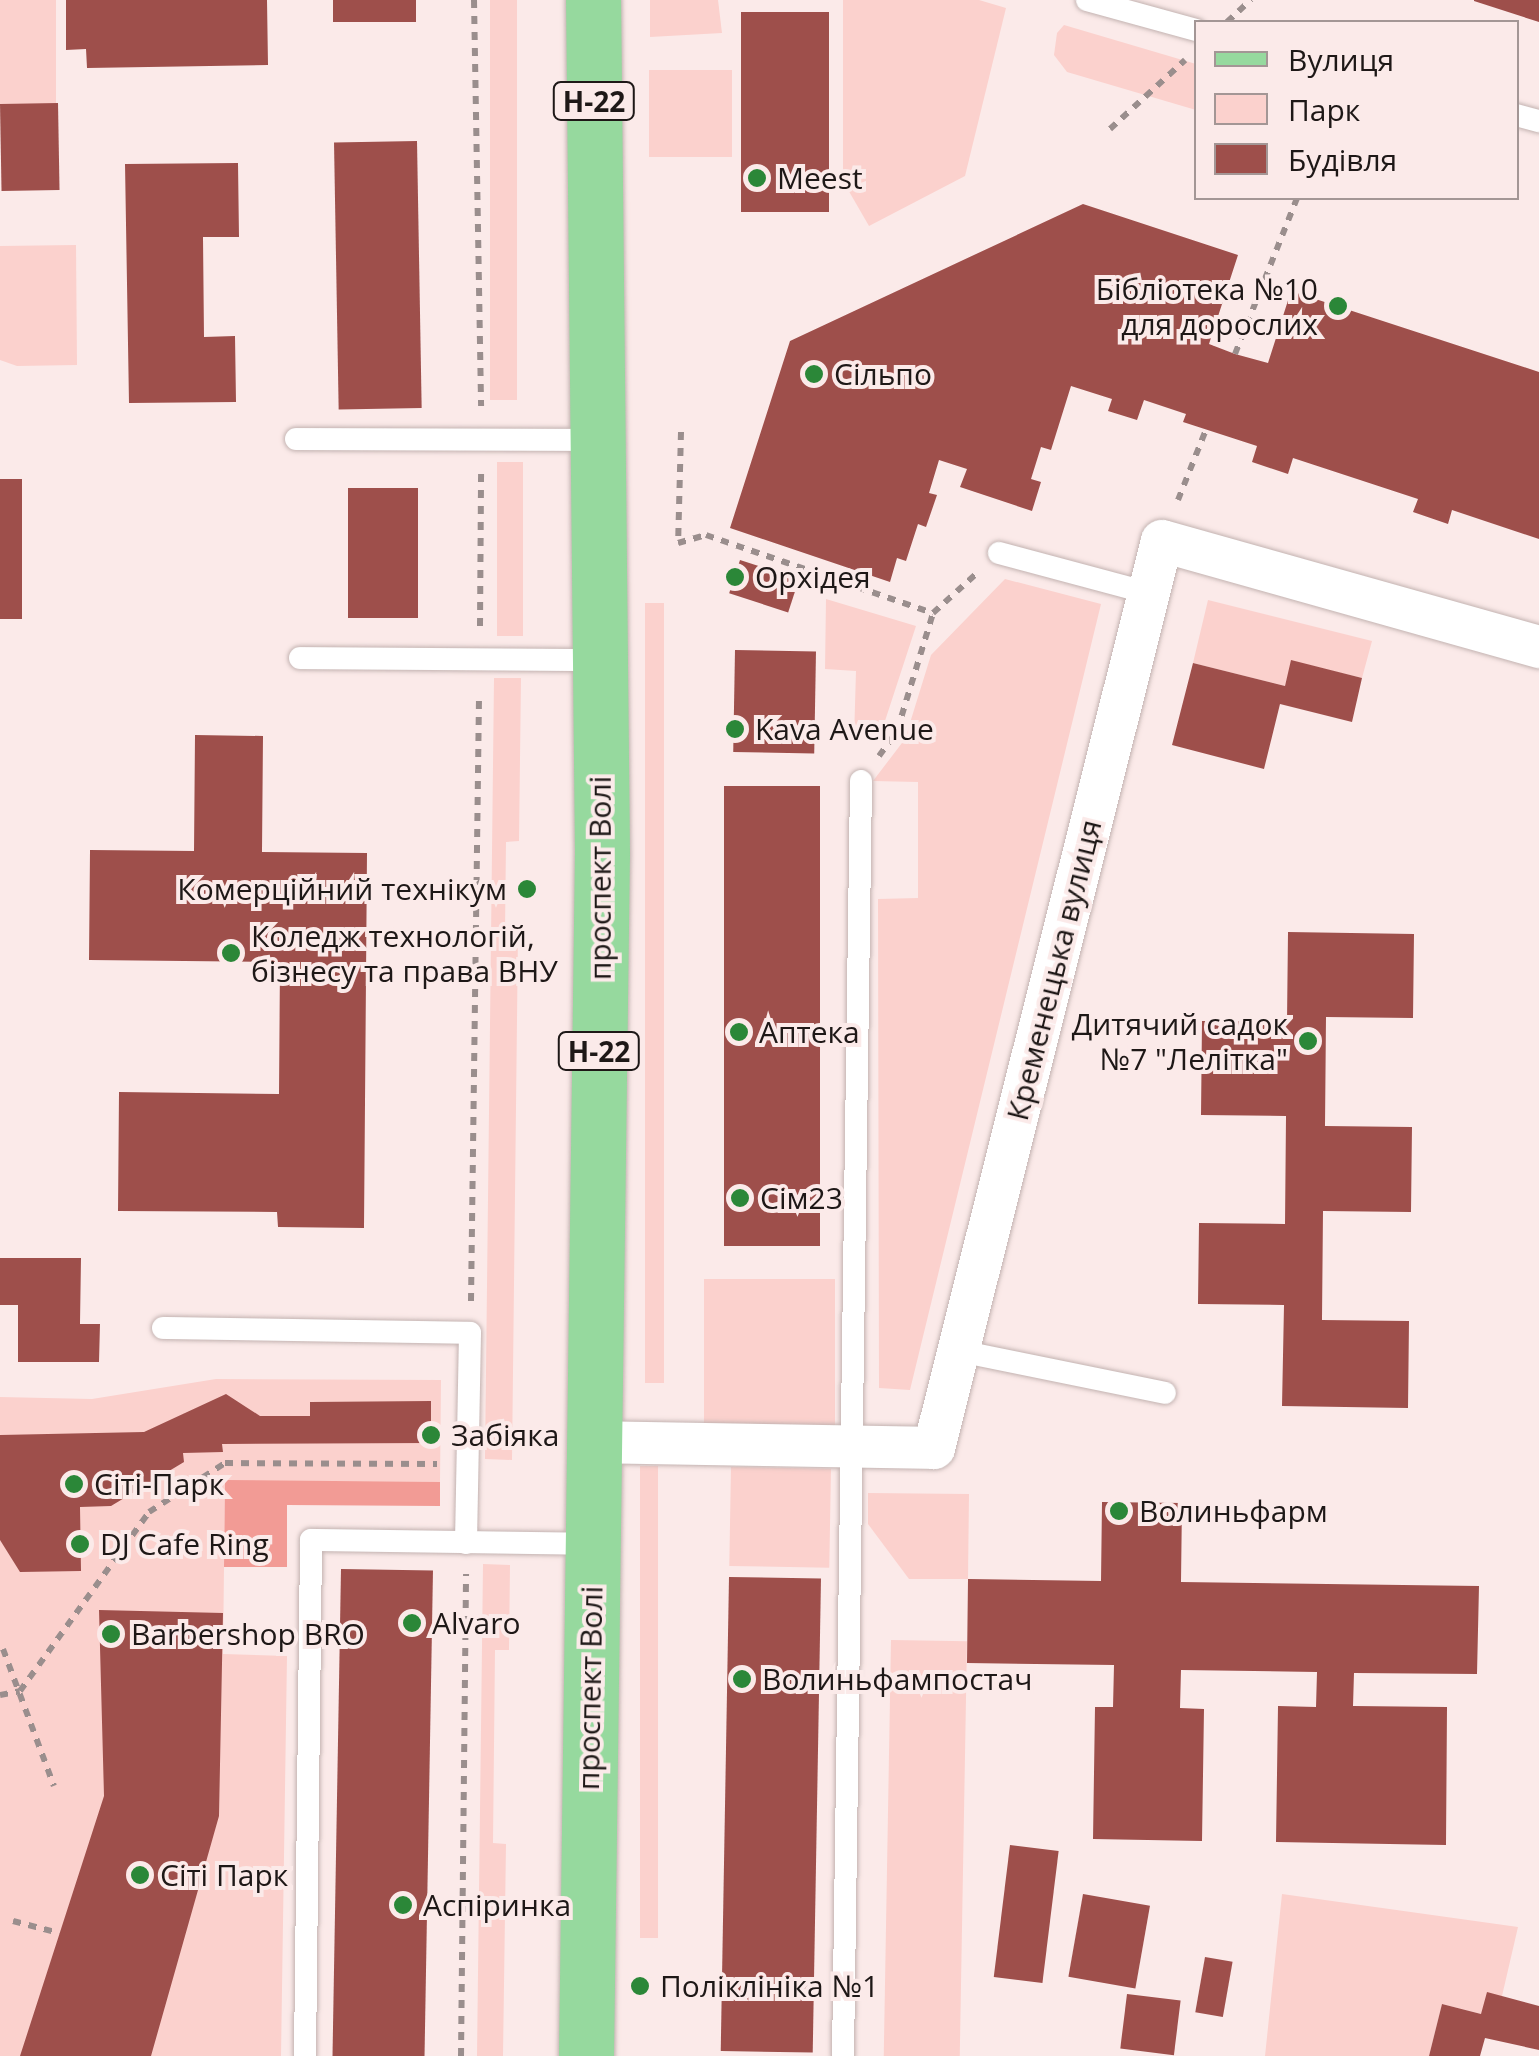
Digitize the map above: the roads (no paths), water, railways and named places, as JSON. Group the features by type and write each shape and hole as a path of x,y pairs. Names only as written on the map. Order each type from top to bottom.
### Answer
{"main road":[{"name":"проспект Волі","path":"586,2056 601,660 593,0"}],"street":[{"name":"Кременецька вулиця","path":"594,1442 934,1448 1162,541 1539,647"}],"lane":[{"path":"1087,0 1194,29"},
{"path":"296,439 600,440"},
{"path":"999,553 1148,593"},
{"path":"300,658 601,660"},
{"path":"844,2056 861,781"},
{"path":"164,1328 470,1332 466,1543"},
{"path":"959,1351 1166,1394"},
{"path":"304,2056 311,1540 592,1544"}],"place":[{"name":"Meest","path":"757,178"},
{"name":"Бібліотека №10 для дорослих","path":"1338,306"},
{"name":"Сільпо","path":"814,374"},
{"name":"Орхідея","path":"735,577"},
{"name":"Kava Avenue","path":"735,729"},
{"name":"Комерційний технікум","path":"527,889"},
{"name":"Коледж технологій, бізнесу та права ВНУ","path":"231,953"},
{"name":"Аптека","path":"739,1032"},
{"name":"Дитячий садок №7 \"Лелітка\"","path":"1308,1041"},
{"name":"Сім23","path":"740,1198"},
{"name":"Забіяка","path":"431,1435"},
{"name":"Сіті-Парк","path":"74,1484"},
{"name":"Волиньфарм","path":"1119,1511"},
{"name":"DJ Cafe Ring","path":"80,1544"},
{"name":"Alvaro","path":"412,1623"},
{"name":"Barbershop BRO","path":"111,1634"},
{"name":"Волиньфампостач","path":"742,1679"},
{"name":"Сіті Парк","path":"140,1875"},
{"name":"Аспіринка","path":"403,1905"},
{"name":"Поліклініка №1","path":"640,1986"}]}
